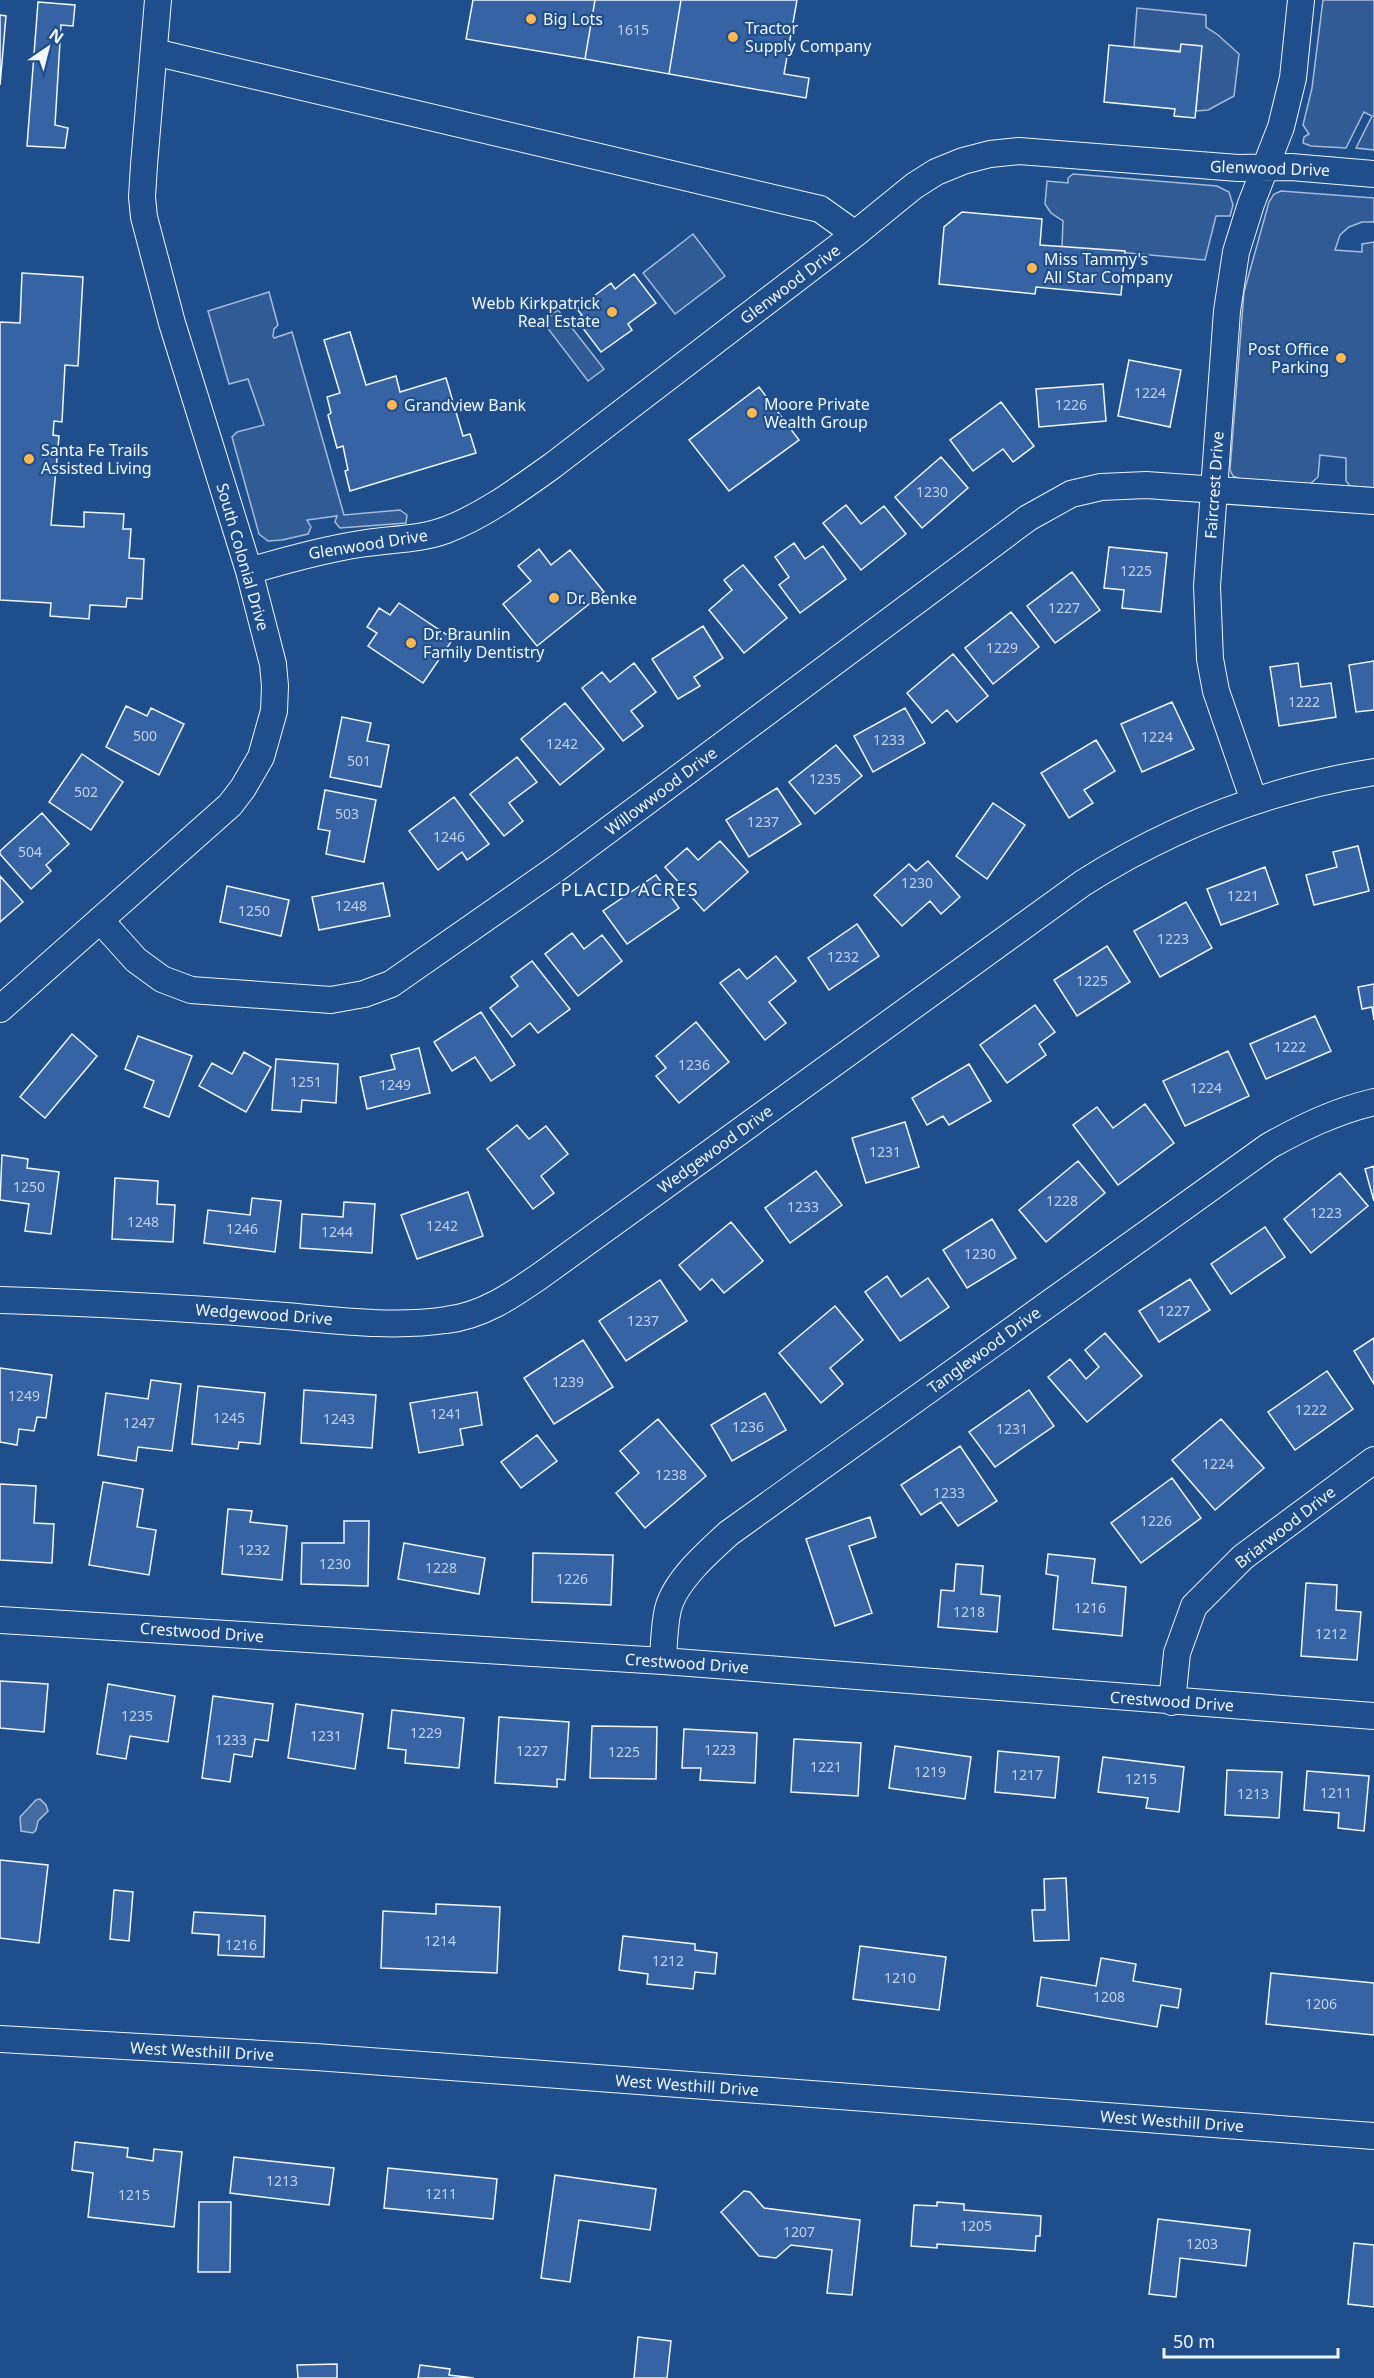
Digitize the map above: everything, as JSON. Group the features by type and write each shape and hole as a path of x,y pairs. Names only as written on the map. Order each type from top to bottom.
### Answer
{"street":[{"name":"South Colonial Drive","path":"0,1009 230,805 261,758 274,711 273,664 249,571 172,323 144,217 142,197 144,165 158,0"},
{"name":"Faircrest Drive","path":"1254,801 1216,691 1210,659 1207,586 1227,310 1234,264 1251,204 1281,127 1293,78 1301,0"},
{"path":"154,52 820,209 855,234"},
{"name":"Glenwood Drive","path":"249,571 303,554 363,543 408,539 444,531 476,517 552,466 855,234 914,186 936,172 963,161 990,154 1019,151 1238,168 1291,167 1374,174"},
{"name":"Willowwood Drive","path":"100,920 136,960 162,979 191,990 331,1000 364,994 391,984 560,866 1028,518 1071,494 1101,486 1146,485 1374,501"},
{"name":"Wedgewood Drive","path":"0,1300 147,1306 393,1324 447,1320 478,1312 507,1299 540,1276 1083,883 1121,858 1204,818 1254,801 1294,788 1374,772"},
{"name":"Tanglewood Drive","path":"663,1661 668,1608 684,1579 701,1558 729,1533 1269,1146 1310,1123 1374,1102"},
{"name":"Briarwood Drive","path":"1172,1702 1177,1653 1194,1606 1243,1557 1374,1460"},
{"name":"Crestwood Drive","path":"0,1620 663,1661 1374,1716"},
{"name":"West Westhill Drive","path":"0,2039 327,2058 1374,2136"}],"shaded area":[{"path":"1323,0 1374,0 1374,150 1356,148 1372,116 1364,112 1346,148 1311,146 1303,143 1304,137 1309,134 1303,125 1312,88"},
{"path":"1137,8 1206,15 1206,27 1239,54 1234,96 1208,110 1196,111 1201,53 1134,47"},
{"path":"1073,174 1217,186 1229,192 1233,205 1230,216 1216,216 1205,260 1062,247 1063,221 1051,213 1045,204 1047,181 1068,183 1068,178"},
{"path":"1281,191 1374,198 1374,222 1362,222 1349,227 1340,235 1335,250 1362,252 1362,244 1374,242 1374,488 1350,486 1346,481 1346,458 1320,455 1318,477 1310,484 1240,479 1233,476 1230,470 1244,292 1269,202 1274,194"},
{"path":"693,234 725,276 675,314 643,273"},
{"path":"269,292 278,325 274,329 273,336 274,338 292,332 344,515 400,510 407,515 406,523 340,528 335,522 337,516 307,520 311,527 308,534 282,540 268,541 259,534 232,437 237,432 264,425 248,379 229,384 208,311"},
{"path":"558,310 604,369 588,381 543,322"},
{"path":"40,1799 48,1811 38,1821 33,1833 21,1831 20,1817 36,1800"}],"building":[{"name":"Big Lots","path":"473,0 595,0 585,59 466,39"},
{"path":"595,0 681,0 669,74 585,59"},
{"name":"Tractor Supply Company","path":"681,0 797,0 784,74 809,78 806,98 669,74"},
{"path":"38,2 75,5 73,26 61,25 55,125 68,128 65,148 27,146"},
{"path":"0,15 6,16 0,85"},
{"path":"1181,44 1202,46 1195,118 1174,116 1175,109 1104,102 1109,45 1180,52"},
{"name":"Miss Tammy's All Star Company","path":"962,212 1042,219 1040,245 1125,251 1121,295 1036,287 1035,294 939,284 944,227"},
{"name":"Santa Fe Trails Assisted Living","path":"22,273 83,277 78,366 65,365 62,422 54,421 53,435 59,436 51,525 84,527 84,512 124,514 123,529 131,529 129,558 144,559 142,599 127,598 126,607 90,605 89,619 50,616 51,603 0,600 0,322 20,323"},
{"name":"Webb Kirkpatrick Real Estate","path":"634,274 656,303 628,324 632,330 601,352 576,319 582,315 577,309 611,283 615,289"},
{"name":"Grandview Bank","path":"350,332 366,385 396,376 400,392 446,378 463,436 470,434 476,453 350,491 345,471 348,470 343,446 337,448 328,415 331,413 327,397 340,393 324,340"},
{"path":"1129,360 1181,370 1170,427 1118,416"},
{"path":"1103,384 1106,421 1039,427 1036,389"},
{"name":"Moore Private Wealth Group","path":"759,387 799,440 729,491 689,440"},
{"path":"1001,402 1034,446 1013,462 1003,449 973,471 950,440"},
{"path":"941,457 968,488 922,528 895,497"},
{"path":"846,505 861,524 884,506 906,534 861,570 823,523"},
{"path":"794,543 805,559 823,546 846,579 800,613 779,585 789,577 775,557"},
{"path":"1109,547 1167,553 1161,612 1122,608 1124,590 1104,588"},
{"name":"Dr. Benke","path":"539,549 551,565 570,550 604,592 537,646 503,604 531,581 518,566"},
{"path":"743,565 787,618 744,653 709,610 732,590 724,580"},
{"path":"1072,572 1100,610 1055,643 1027,606"},
{"name":"Dr. Braunlin Family Dentistry","path":"399,603 453,639 423,683 368,646 377,633 367,627 379,608 390,615"},
{"path":"1011,612 1039,647 993,684 965,648"},
{"path":"703,626 723,658 694,677 700,686 678,699 652,659"},
{"path":"953,654 988,696 957,722 947,710 932,723 907,693"},
{"path":"1374,661 1374,710 1356,712 1349,665"},
{"path":"634,663 656,692 631,711 643,726 623,741 582,688 602,672 610,682"},
{"path":"1298,663 1301,687 1331,683 1336,717 1279,726 1270,667"},
{"path":"1172,702 1194,749 1142,772 1121,724"},
{"path":"565,703 604,749 560,785 521,739"},
{"path":"126,706 147,716 151,708 184,724 159,775 106,747"},
{"path":"905,708 925,743 873,772 854,736"},
{"path":"342,717 371,723 367,741 389,745 381,787 330,777"},
{"path":"1096,740 1115,771 1084,790 1093,803 1069,818 1041,773"},
{"path":"836,745 862,776 815,814 789,782"},
{"path":"82,754 123,782 91,830 49,802"},
{"path":"517,757 537,782 509,803 523,821 504,836 470,794"},
{"path":"777,788 801,824 749,857 726,820"},
{"path":"325,790 376,800 364,862 326,854 330,831 318,829"},
{"path":"454,797 489,844 467,860 462,852 438,870 409,831"},
{"path":"993,803 1025,825 987,879 956,856"},
{"path":"42,813 69,844 46,865 51,871 31,889 0,854 0,851"},
{"path":"720,841 748,872 704,911 665,867 687,848 698,860"},
{"path":"1358,846 1369,891 1314,905 1306,875 1337,867 1333,852"},
{"path":"928,861 960,897 941,914 930,901 902,926 874,895 909,864 916,871"},
{"path":"1265,867 1278,904 1221,925 1207,889"},
{"path":"656,875 679,908 627,944 603,911"},
{"path":"0,876 23,902 0,922"},
{"path":"383,883 390,916 319,930 312,897"},
{"path":"227,886 289,900 281,936 220,922"},
{"path":"1186,902 1212,948 1160,977 1134,931"},
{"path":"857,924 879,956 829,990 808,958"},
{"path":"572,933 584,949 602,935 622,961 578,996 545,954"},
{"path":"1107,946 1130,982 1077,1016 1054,980"},
{"path":"776,956 796,981 769,1002 786,1023 765,1040 720,983 739,969 747,979"},
{"path":"532,961 570,1009 538,1033 530,1023 512,1037 490,1008 518,986 511,977"},
{"path":"1374,984 1374,1020 1372,1007 1362,1009 1358,987"},
{"path":"1035,1005 1055,1032 1039,1044 1046,1055 1007,1083 980,1045"},
{"path":"481,1012 515,1065 491,1081 475,1057 452,1071 434,1042"},
{"path":"1315,1016 1331,1051 1266,1079 1250,1044"},
{"path":"696,1022 729,1062 679,1103 656,1076 666,1068 656,1056"},
{"path":"72,1034 97,1056 45,1118 20,1097"},
{"path":"138,1036 192,1056 169,1117 144,1107 154,1081 125,1069"},
{"path":"419,1048 430,1093 367,1109 360,1077 395,1069 391,1055"},
{"path":"1228,1051 1249,1096 1185,1126 1163,1081"},
{"path":"244,1052 271,1067 246,1112 199,1086 212,1063 232,1074"},
{"path":"276,1059 338,1064 336,1103 302,1100 301,1112 272,1110"},
{"path":"969,1064 991,1101 949,1125 943,1116 927,1125 912,1098"},
{"path":"1145,1104 1174,1143 1118,1185 1073,1125 1097,1107 1113,1128"},
{"path":"905,1122 919,1167 866,1183 852,1138"},
{"path":"517,1125 529,1139 546,1126 568,1154 541,1176 554,1193 533,1209 487,1149"},
{"path":"2,1155 28,1159 27,1168 59,1172 51,1234 25,1231 29,1204 0,1200"},
{"path":"1078,1161 1105,1193 1046,1242 1019,1210"},
{"path":"1374,1166 1374,1201 1365,1169"},
{"path":"816,1171 842,1205 790,1243 765,1208"},
{"path":"1340,1173 1368,1206 1311,1253 1284,1219"},
{"path":"115,1178 158,1181 157,1204 175,1205 173,1242 112,1239"},
{"path":"468,1192 483,1236 417,1259 401,1215"},
{"path":"252,1198 281,1201 275,1252 204,1243 208,1210 250,1215"},
{"path":"344,1202 375,1204 372,1253 300,1248 302,1214 343,1217"},
{"path":"992,1219 1016,1258 967,1288 943,1250"},
{"path":"731,1222 763,1261 724,1293 712,1279 700,1290 679,1265"},
{"path":"1265,1227 1285,1257 1231,1294 1211,1264"},
{"path":"887,1276 901,1297 928,1278 949,1307 900,1341 865,1292"},
{"path":"1190,1279 1210,1310 1159,1342 1139,1311"},
{"path":"660,1280 687,1321 626,1361 599,1321"},
{"path":"835,1306 863,1340 830,1368 843,1384 821,1403 779,1353"},
{"path":"1105,1333 1142,1376 1087,1422 1048,1377 1070,1359 1086,1379 1099,1367 1085,1350"},
{"path":"1374,1338 1374,1384 1354,1351"},
{"path":"583,1340 613,1387 554,1424 524,1378"},
{"path":"0,1368 52,1375 46,1418 37,1417 34,1431 19,1429 17,1445 0,1442"},
{"path":"1327,1371 1353,1409 1295,1450 1268,1412"},
{"path":"151,1380 181,1384 172,1451 138,1447 136,1461 98,1455 106,1393 148,1399"},
{"path":"198,1386 265,1393 260,1444 239,1442 238,1449 192,1444"},
{"path":"304,1390 376,1395 372,1448 301,1443"},
{"path":"1029,1390 1054,1426 995,1467 969,1432"},
{"path":"477,1392 482,1425 460,1429 463,1445 419,1453 410,1403"},
{"path":"765,1393 786,1430 732,1461 711,1425"},
{"path":"658,1419 706,1476 645,1528 616,1493 639,1473 620,1451"},
{"path":"1221,1419 1264,1468 1215,1510 1172,1460"},
{"path":"537,1435 557,1461 521,1488 501,1462"},
{"path":"960,1446 997,1501 958,1526 941,1502 921,1515 901,1485"},
{"path":"1172,1478 1201,1518 1141,1563 1111,1523"},
{"path":"103,1482 143,1489 137,1527 156,1530 149,1575 89,1565"},
{"path":"0,1484 36,1486 34,1523 54,1524 52,1563 0,1560"},
{"path":"228,1509 252,1511 250,1522 287,1526 282,1580 222,1574"},
{"path":"870,1517 876,1537 849,1546 872,1613 835,1626 806,1539"},
{"path":"344,1521 369,1521 368,1586 301,1584 302,1543 344,1543"},
{"path":"404,1543 485,1558 479,1594 398,1579"},
{"path":"533,1553 613,1555 611,1605 532,1602"},
{"path":"1048,1554 1095,1559 1092,1583 1126,1587 1122,1636 1053,1629 1058,1576 1046,1574"},
{"path":"956,1564 983,1566 981,1594 1000,1596 997,1632 938,1627 941,1590 954,1591"},
{"path":"1306,1583 1337,1585 1336,1610 1361,1612 1357,1660 1301,1656"},
{"path":"0,1681 48,1684 44,1732 0,1728"},
{"path":"108,1684 175,1696 168,1742 130,1736 126,1759 97,1754"},
{"path":"213,1696 273,1704 268,1741 255,1739 252,1757 234,1754 230,1782 202,1778"},
{"path":"296,1704 363,1714 355,1769 288,1758"},
{"path":"392,1710 464,1718 459,1768 405,1763 406,1750 388,1748"},
{"path":"499,1717 569,1722 565,1780 557,1779 557,1787 495,1783"},
{"path":"592,1726 657,1727 656,1779 590,1778"},
{"path":"684,1729 757,1733 755,1783 700,1780 701,1768 682,1768"},
{"path":"794,1739 861,1743 858,1796 791,1792"},
{"path":"895,1746 971,1757 965,1799 889,1788"},
{"path":"998,1751 1059,1757 1055,1798 995,1792"},
{"path":"1103,1757 1184,1767 1179,1812 1146,1808 1148,1798 1098,1792"},
{"path":"1227,1770 1282,1772 1279,1818 1225,1815"},
{"path":"1307,1771 1369,1776 1364,1831 1338,1828 1339,1813 1304,1810"},
{"path":"0,1860 48,1865 39,1943 0,1938"},
{"path":"1066,1878 1069,1940 1034,1941 1032,1910 1045,1910 1044,1879"},
{"path":"114,1890 133,1892 129,1941 110,1939"},
{"path":"436,1904 500,1907 497,1973 381,1968 383,1911 436,1914"},
{"path":"194,1912 265,1916 264,1957 218,1955 219,1935 192,1933"},
{"path":"623,1936 695,1944 695,1950 717,1953 715,1974 695,1972 693,1989 647,1984 648,1974 619,1970"},
{"path":"860,1946 946,1957 939,2010 853,1999"},
{"path":"1101,1958 1136,1964 1133,1981 1181,1989 1178,2008 1161,2005 1157,2027 1037,2006 1041,1977 1096,1986"},
{"path":"1271,1973 1374,1983 1374,2035 1266,2024"},
{"path":"75,2142 128,2148 127,2157 153,2161 154,2149 182,2152 174,2227 88,2217 93,2173 72,2170"},
{"path":"234,2157 334,2168 329,2205 230,2193"},
{"path":"388,2168 497,2179 493,2219 384,2208"},
{"path":"555,2175 656,2189 650,2230 579,2220 570,2282 541,2278"},
{"path":"744,2191 750,2192 764,2208 860,2220 852,2295 827,2293 832,2250 791,2245 776,2258 759,2256 721,2212"},
{"path":"199,2202 231,2202 230,2272 198,2272"},
{"path":"937,2202 964,2204 964,2210 1041,2216 1040,2236 1036,2236 1035,2251 937,2244 937,2248 911,2246 914,2205 937,2206"},
{"path":"1158,2219 1250,2230 1246,2266 1180,2258 1176,2297 1149,2294"},
{"path":"1354,2243 1374,2245 1374,2307 1348,2304"},
{"path":"638,2337 671,2341 667,2378 634,2378"},
{"path":"337,2364 337,2378 298,2378 297,2365"},
{"path":"420,2365 450,2369 449,2375 474,2378 418,2378"}],"place":[{"name":"Big Lots","path":"531,19"},
{"name":"Tractor Supply Company","path":"733,37"},
{"name":"Miss Tammy's All Star Company","path":"1032,268"},
{"name":"Webb Kirkpatrick Real Estate","path":"612,312"},
{"name":"Post Office Parking","path":"1341,358"},
{"name":"Grandview Bank","path":"392,405"},
{"name":"Moore Private Wealth Group","path":"752,413"},
{"name":"Santa Fe Trails Assisted Living","path":"29,459"},
{"name":"Dr. Benke","path":"554,598"},
{"name":"Dr. Braunlin Family Dentistry","path":"411,643"}],"district":[{"name":"PLACID ACRES","path":"630,890"}]}
